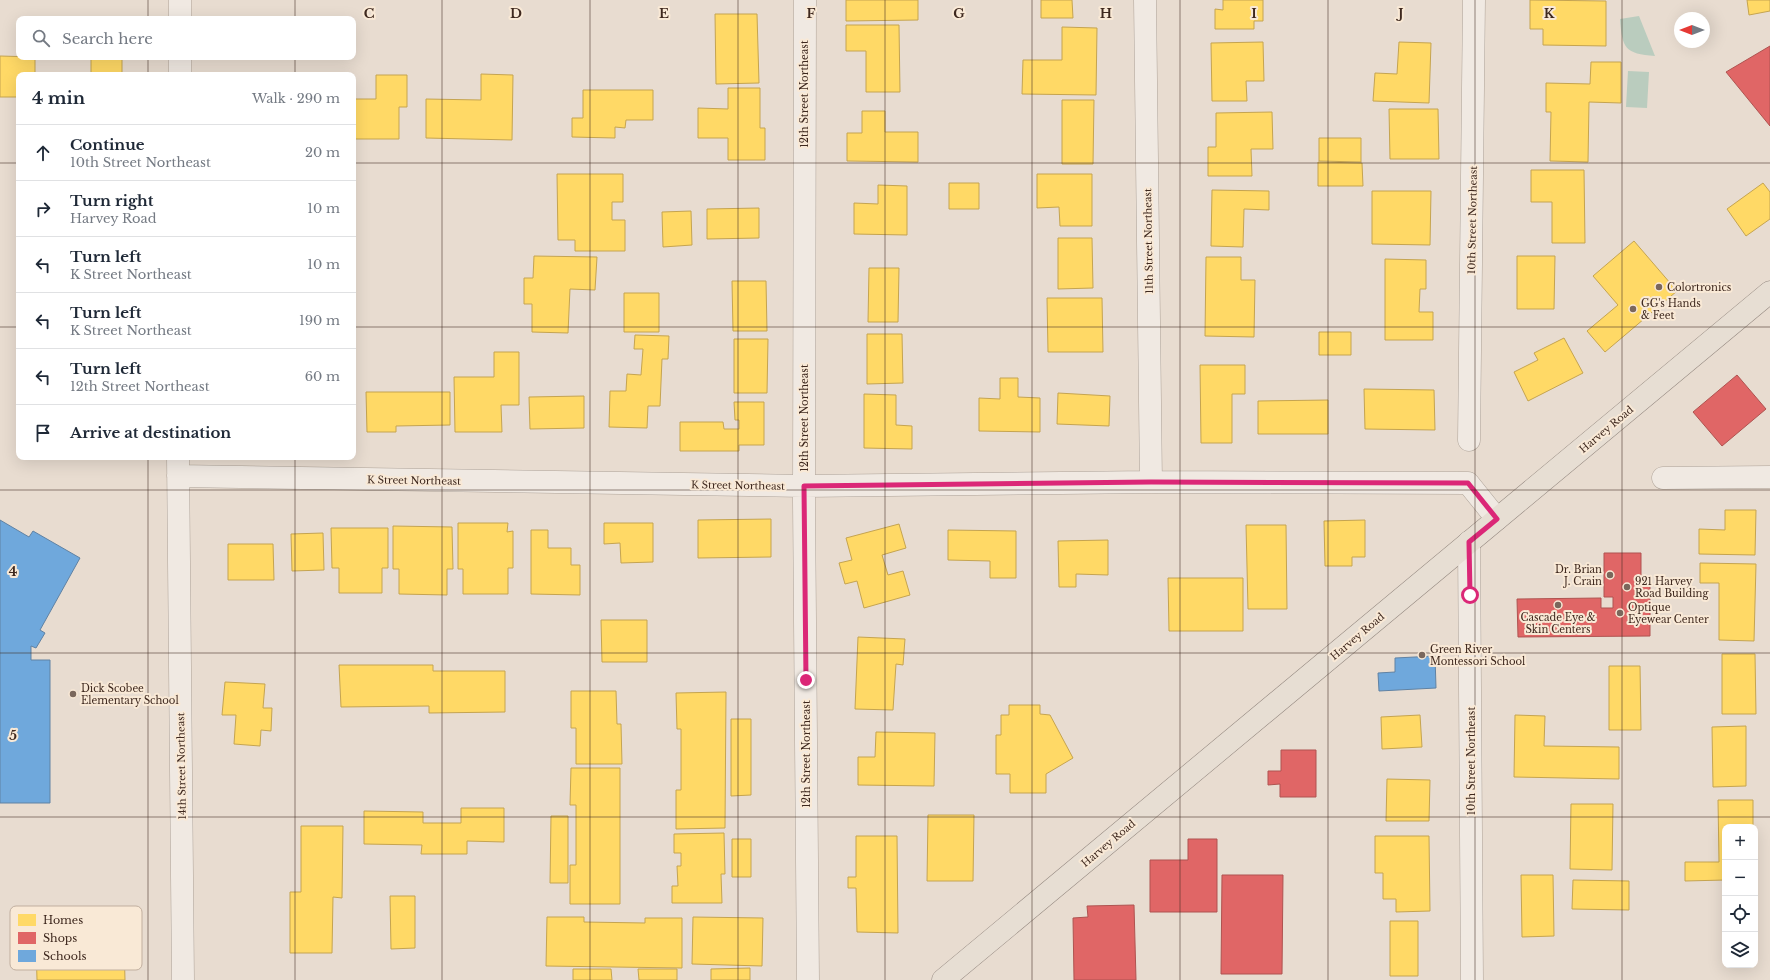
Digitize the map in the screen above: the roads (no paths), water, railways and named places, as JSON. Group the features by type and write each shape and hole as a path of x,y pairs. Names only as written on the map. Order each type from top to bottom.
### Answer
{"main road":[{"name":"Harvey Road","path":"943,980 1770,292"}],"street":[{"path":"180,0 180,16"},
{"name":"12th Street Northeast","path":"804,0 804,486 808,980"},
{"name":"11th Street Northeast","path":"1145,0 1151,482"},
{"name":"10th Street Northeast","path":"1469,440 1474,0"},
{"path":"180,60 180,72"},
{"name":"K Street Northeast","path":"178,467 804,486 1151,482 1468,483 1497,519"},
{"name":"14th Street Northeast","path":"178,467 183,980"},
{"path":"1663,478 1770,477"},
{"name":"10th Street Northeast","path":"1469,542 1472,980"}],"place":[{"name":"Colortronics","path":"1659,287"},
{"name":"GG's Hands & Feet","path":"1633,309"},
{"name":"Dr. Brian J. Crain","path":"1610,575"},
{"name":"921 Harvey Road Building","path":"1627,587"},
{"name":"Cascade Eye & Skin Centers","path":"1558,605"},
{"name":"Optique Eyewear Center","path":"1620,613"},
{"name":"Green River Montessori School","path":"1422,655"},
{"name":"Dick Scobee Elementary School","path":"73,694"}]}
